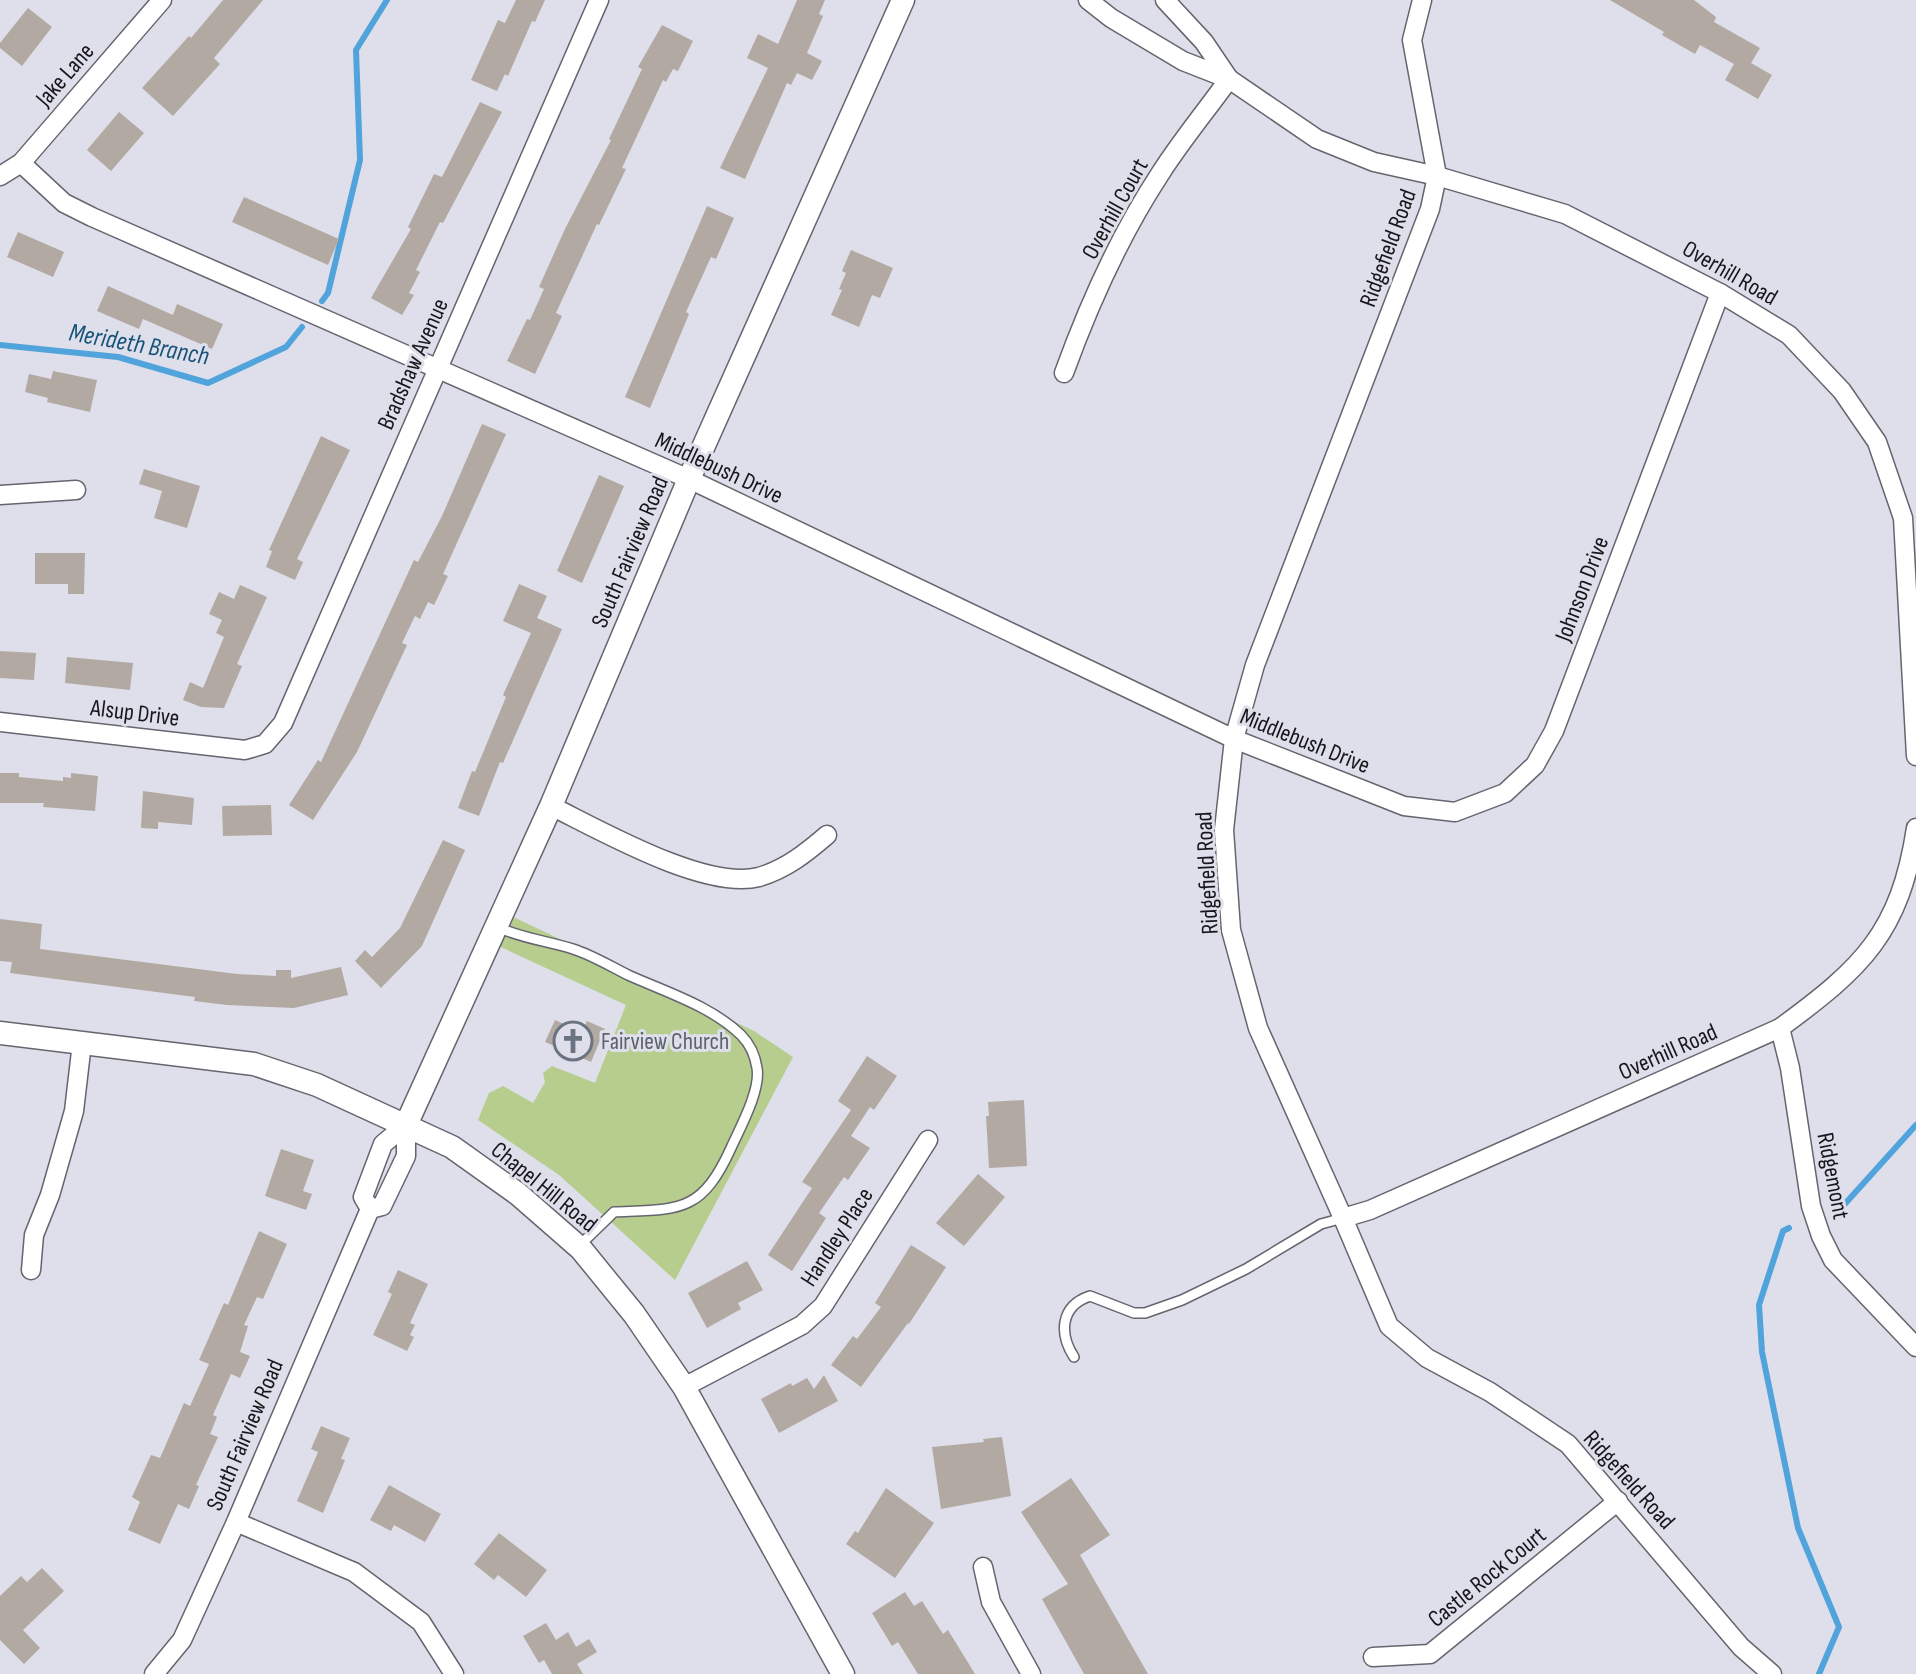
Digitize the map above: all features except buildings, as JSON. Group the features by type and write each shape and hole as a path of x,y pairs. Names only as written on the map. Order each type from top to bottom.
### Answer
{"street":[{"name":"Jake Lane","path":"0,176 21,163 162,0"},
{"name":"Bradshaw Avenue","path":"265,744 283,723 599,0"},
{"name":"South Fairview Road","path":"154,1674 182,1640 370,1209 382,1206 406,1156 406,1125 551,806 689,479 903,0"},
{"name":"Overhill Road","path":"1088,0 1111,18 1183,61 1229,79 1317,139 1374,162 1437,176 1565,214 1720,293 1789,335 1842,391 1877,442 1903,518 1916,756"},
{"name":"Overhill Road","path":"1165,0 1204,42 1229,79"},
{"name":"Ridgefield Road","path":"1422,0 1412,40 1437,176 1430,209 1255,665 1234,739 1224,830 1231,930 1258,1028 1389,1326 1427,1358 1490,1392 1568,1444 1741,1647 1772,1674"},
{"name":"Overhill Court","path":"1064,373 1078,333 1125,234 1160,173 1229,79"},
{"name":"Middlebush Drive","path":"21,163 64,203 92,217 689,479 1234,739 1404,806"},
{"name":"Johnson Drive","path":"1404,806 1455,812 1505,793 1535,765 1554,731 1720,293"},
{"path":"0,495 76,490"},
{"name":"Alsup Drive","path":"0,722 245,750 265,744"},
{"path":"551,806 657,857 707,877 756,878 794,863 827,835"},
{"name":"Overhill Road","path":"1343,1218 1370,1210 1780,1028 1834,988 1869,952 1895,910 1910,864 1916,828"},
{"name":"Ridgemont","path":"1780,1028 1790,1068 1811,1206 1821,1236 1833,1260 1915,1343"},
{"name":"Chapel Hill Road","path":"0,1033 254,1064 317,1085 452,1147 518,1194 578,1247 634,1314 684,1387 843,1674"},
{"path":"31,1270 34,1235 50,1195 74,1111 82,1043"},
{"name":"Handley Place","path":"684,1387 802,1325 823,1306 928,1140"},
{"name":"Castle Rock Court","path":"1373,1657 1430,1654 1618,1501"},
{"path":"236,1522 354,1572 421,1622 454,1674"},
{"path":"983,1567 991,1602 1031,1674"}],"lane":[{"path":"496,926 574,950 712,1014 752,1049 758,1070 756,1086 741,1126 705,1193 677,1208 614,1212 578,1247"},
{"path":"1074,1357 1065,1343 1063,1331 1066,1319 1079,1300 1090,1296 1134,1313 1145,1313 1182,1300 1246,1269 1321,1224 1343,1218"}],"green space":[{"path":"505,913 754,1031 793,1057 675,1280 559,1175 478,1120 489,1093 503,1086 533,1103 545,1082 543,1073 552,1066 595,1083 626,1005 492,943"}],"waterway":[{"name":"Merideth Branch","path":"322,301 328,293 360,160 356,50 387,0"},
{"name":"Merideth Branch","path":"0,345 118,357 208,383 286,347 302,327"},
{"path":"1834,1216 1916,1125"},
{"path":"1789,1228 1783,1231 1759,1305 1762,1352 1798,1528 1839,1627 1819,1674"}],"place":[{"name":"Fairview Church","path":"573,1041"}]}
